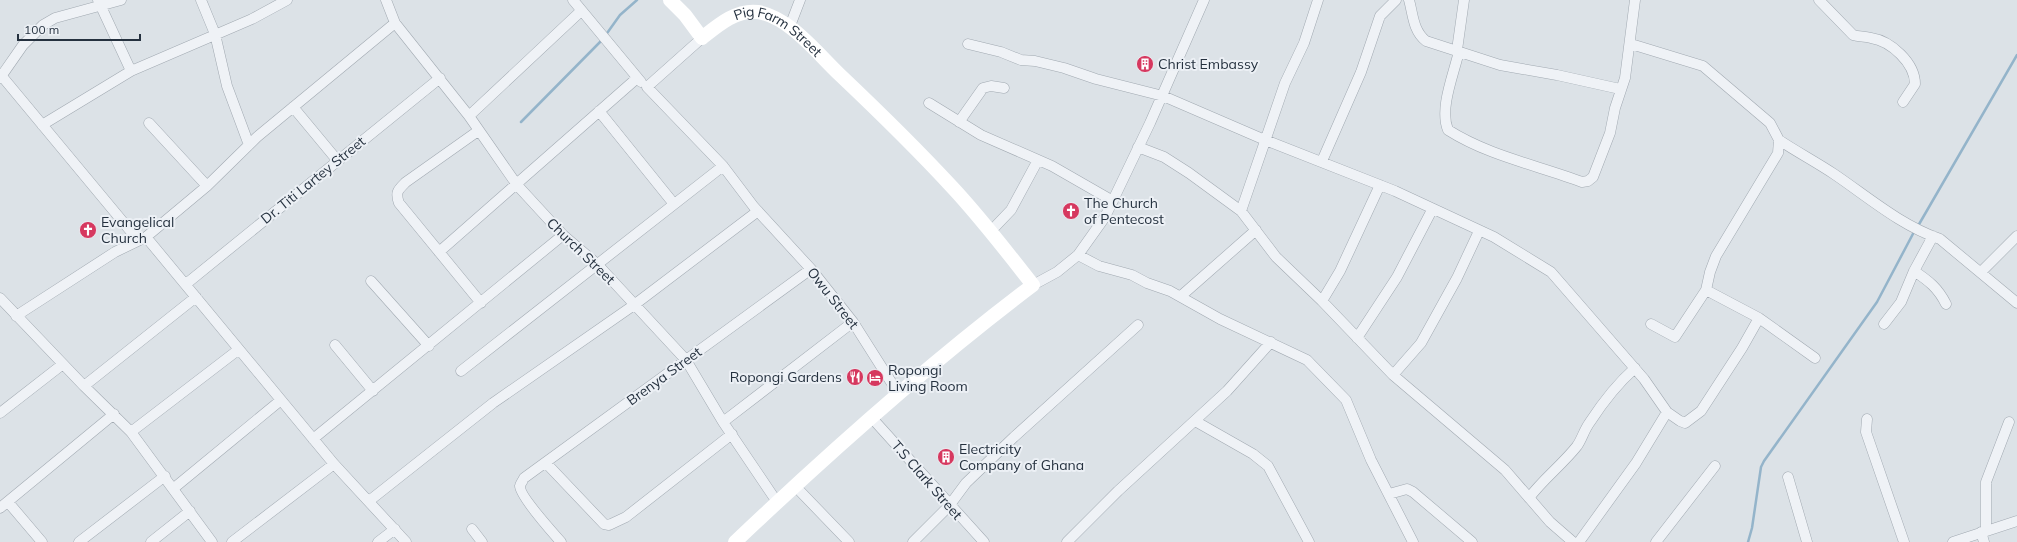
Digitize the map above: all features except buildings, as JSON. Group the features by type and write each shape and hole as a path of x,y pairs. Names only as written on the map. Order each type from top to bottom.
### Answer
{"street":[{"path":"120,0 100,3 56,18 44,25 23,45 1,76 42,125 142,238 186,284 238,350 334,464 406,542"},
{"path":"201,0 215,34 227,86 249,145"},
{"path":"42,125 131,71 252,19 287,0"},
{"name":"Church Street","path":"386,0 395,23 469,116 517,185 563,235 597,264 686,360 723,422 777,502"},
{"path":"369,502 493,403 634,305 758,211 723,166 647,87 636,79 573,0"},
{"path":"670,0 685,15 702,38"},
{"path":"790,26 800,0"},
{"path":"735,542 871,417 969,333 1033,285 1057,272 1078,255 1105,217 1113,201 1163,96 1204,0"},
{"path":"1241,211 1284,83 1304,43 1318,0"},
{"path":"1322,161 1361,72 1380,16 1396,0"},
{"path":"1409,0 1416,29 1421,37 1426,41 1500,64 1620,89"},
{"path":"1464,0 1458,51 1445,103 1445,123 1448,130 1473,143 1508,158 1582,182 1588,181 1593,177 1610,133 1620,89 1626,78 1635,0"},
{"path":"1819,0 1853,35 1870,38 1892,45 1914,74 1915,84 1903,102"},
{"path":"100,3 131,71"},
{"path":"469,116 582,11"},
{"name":"Pig Farm Street","path":"647,87 723,21 740,14 756,12 770,16 790,26 954,188 1033,285"},
{"path":"16,316 115,252 142,238 207,186 249,145 395,23"},
{"path":"968,44 1002,52 1021,60 1035,61 1064,68 1116,84 1163,96 1265,140 1322,161 1380,185 1432,210 1479,230 1521,252 1551,272 1635,368 1667,412 1680,421 1686,423 1701,411 1742,348 1759,318"},
{"path":"1631,44 1703,66 1770,123 1779,140 1906,223 1940,239 2017,303"},
{"name":"Dr. Titi Lartey Street","path":"186,284 440,78"},
{"path":"439,252 636,79"},
{"path":"959,122 983,88 991,86 1004,88"},
{"path":"929,103 959,122 1002,145 1052,166 1113,201"},
{"path":"293,107 337,160"},
{"path":"600,111 674,204"},
{"path":"149,123 207,186"},
{"path":"478,131 397,190 396,196 399,203 481,303"},
{"path":"1651,324 1675,337 1706,290 1710,272 1716,256 1778,153 1779,140"},
{"path":"1138,147 1164,157 1189,173 1241,211 1276,257 1322,301 1393,375 1505,470 1550,522 1573,542"},
{"path":"990,232 1011,210 1038,160"},
{"path":"461,371 723,166"},
{"path":"1322,301 1340,271 1380,185"},
{"path":"1357,338 1397,277 1432,210"},
{"name":"Owu Street","path":"758,211 811,269 853,322 898,393"},
{"path":"1181,296 1256,230"},
{"path":"1393,375 1424,337 1457,278 1479,230"},
{"path":"313,439 429,346 563,235"},
{"path":"1884,324 1901,302 1929,235"},
{"path":"1981,272 2017,236"},
{"path":"1078,255 1099,266 1132,275 1181,296 1220,319 1306,360 1346,400 1371,460 1413,542"},
{"name":"Brenya Street","path":"561,542 526,501 520,485 524,478 811,269"},
{"path":"1914,271 1939,291 1946,304"},
{"path":"371,281 429,346"},
{"path":"1706,290 1759,318 1815,358"},
{"path":"84,386 196,297"},
{"path":"0,298 84,386 131,432 174,488 212,542"},
{"path":"723,422 853,322"},
{"path":"913,542 949,506 966,483 1014,437 1138,325"},
{"path":"1068,542 1118,491 1227,391 1271,342"},
{"path":"335,345 373,391"},
{"path":"131,432 238,350"},
{"path":"0,413 63,364"},
{"path":"1529,498 1540,482 1558,468 1578,445 1589,423 1605,401 1635,368"},
{"path":"174,488 281,400"},
{"path":"1579,542 1633,468 1667,412"},
{"path":"42,542 4,505 114,414"},
{"name":"T.S Clark Street","path":"871,417 949,506 984,542"},
{"path":"1867,419 1866,432 1904,542"},
{"path":"1195,421 1253,454 1268,466 1308,542"},
{"path":"1984,535 1986,482 2008,422"},
{"path":"546,463 604,524 609,525 615,524 626,517 732,434"},
{"path":"232,542 334,464"},
{"path":"1656,542 1715,466"},
{"path":"79,542 165,476"},
{"path":"1788,477 1807,542"},
{"path":"795,486 850,542"},
{"path":"1389,494 1407,489 1413,492 1472,542"},
{"path":"151,542 190,511"},
{"path":"1953,542 1984,535 2017,521"},
{"path":"378,542 395,529"},
{"path":"472,529 482,542"}],"waterway":[{"path":"605,36 620,15 637,0"},
{"path":"521,122 602,40"},
{"path":"1918,226 2017,55"},
{"path":"1748,542 1752,528 1761,467 1764,461 1877,302 1915,230"}],"place":[{"name":"Christ Embassy","path":"1145,64"},
{"name":"The Church of Pentecost","path":"1071,211"},
{"name":"Evangelical Church","path":"88,230"},
{"name":"Ropongi Gardens","path":"855,377"},
{"name":"Ropongi Living Room","path":"875,378"},
{"name":"Electricity Company of Ghana","path":"946,457"}]}
